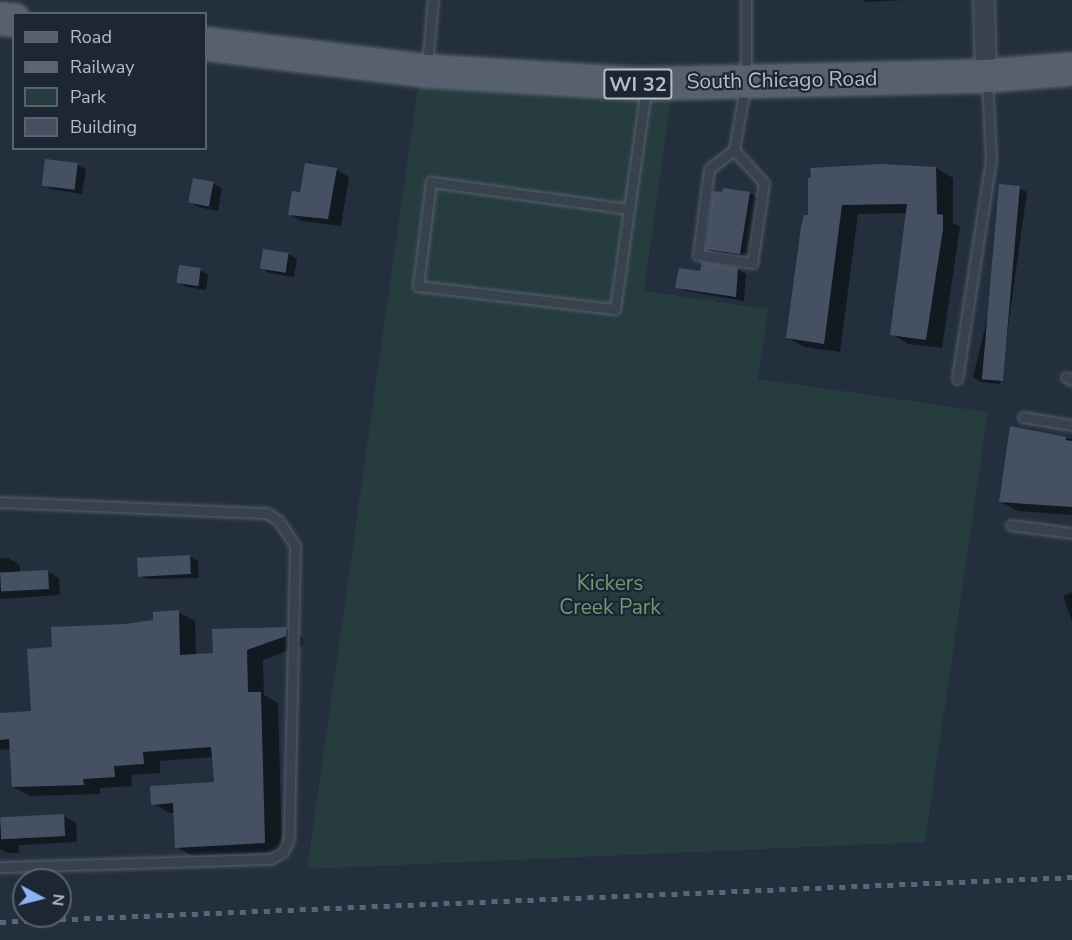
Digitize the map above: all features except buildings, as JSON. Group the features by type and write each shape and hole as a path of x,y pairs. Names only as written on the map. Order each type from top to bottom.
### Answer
{"main road":[{"name":"South Chicago Road","path":"207,44 426,71 647,83 986,76 1072,69"}],"street":[{"path":"984,0 986,76"}],"lane":[{"path":"426,71 433,0"},
{"path":"734,150 764,183 752,263 698,255 710,169 734,150 746,81 746,0"},
{"path":"957,380 991,159 986,76"},
{"path":"629,209 431,182 418,286 615,309 647,83"},
{"path":"1023,417 1072,425"},
{"path":"0,502 267,513 279,521 295,546 290,839 283,852 270,859 0,867"},
{"path":"1011,525 1072,533"}],"green space":[{"name":"Kickers Creek Park","path":"418,87 671,98 644,291 768,309 758,379 988,412 925,842 307,869"}],"railway":[{"path":"0,922 1072,877"}]}
